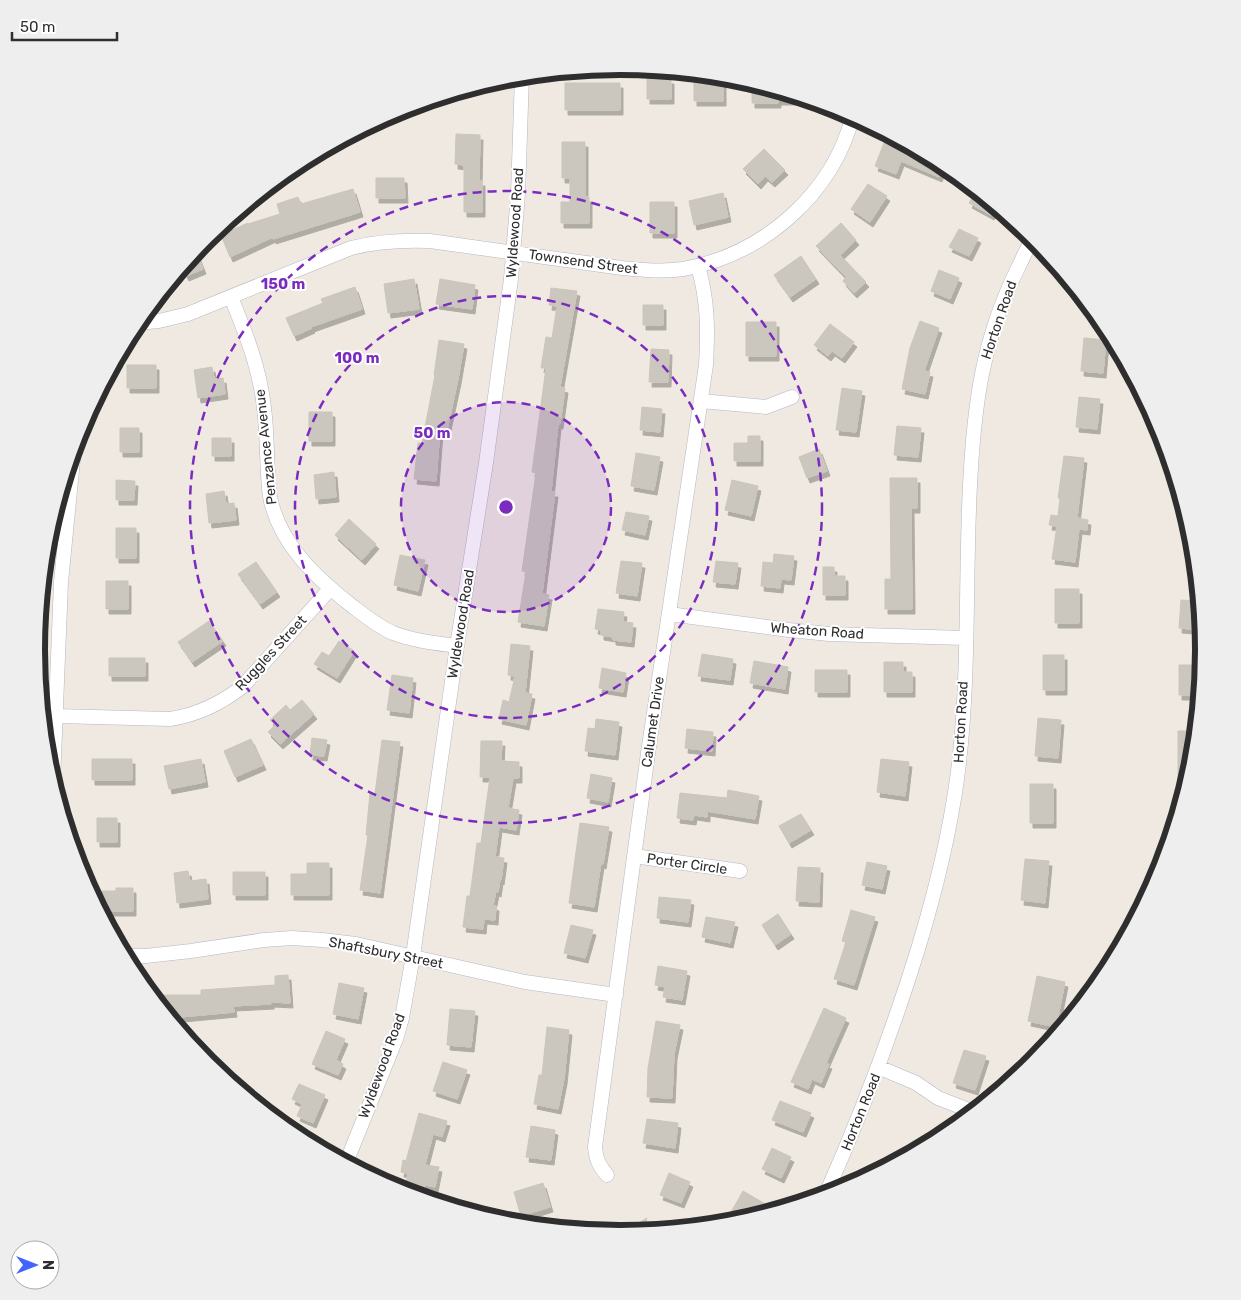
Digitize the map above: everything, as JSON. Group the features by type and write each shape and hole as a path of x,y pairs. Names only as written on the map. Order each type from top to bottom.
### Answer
{"street":[{"name":"Wyldewood Road","path":"349,1157 396,1039 402,1018 413,956 457,646 486,463 514,253 522,83"},
{"name":"Townsend Street","path":"148,322 188,314 351,248 374,242 400,240 430,241 650,271 698,266 744,249 771,233 801,207 828,173 842,145 850,122"},
{"name":"Horton Road","path":"829,1186 878,1067 908,981 927,919 950,829 961,739 966,546 977,394 984,360 997,316 1011,281 1029,246"},
{"name":"Calumet Drive","path":"607,1175 600,1167 596,1158 595,1147 634,856 706,365 708,329 704,287 698,266"},
{"name":"Penzance Avenue","path":"231,298 250,343 259,376 264,407 268,481 272,510 283,535 292,548 330,589 371,620 394,633 416,640 457,646"},
{"path":"701,400 766,407 792,397"},
{"path":"54,752 61,582 71,482"},
{"name":"Ruggles Street","path":"56,716 170,719 184,717 208,708 242,687 330,589"},
{"name":"Wheaton Road","path":"670,614 829,634 965,638"},
{"name":"Porter Circle","path":"634,856 740,871"},
{"name":"Shaftsbury Street","path":"133,956 292,938 356,944 525,982 616,995"},
{"path":"878,1067 916,1083 938,1098 968,1109"}],"building":[{"path":"647,79 671,79 671,99 647,99"},
{"path":"694,80 723,84 723,101 694,101"},
{"path":"565,83 620,83 620,110 565,110"},
{"path":"752,90 789,100 778,100 778,103 752,103"},
{"path":"456,134 480,135 479,181 482,181 482,212 464,212 464,165 455,164"},
{"path":"885,140 941,172 939,177 901,161 896,174 875,166"},
{"path":"562,142 585,142 585,197 589,197 589,223 561,223 561,202 570,202 570,178 562,178"},
{"path":"764,149 785,170 772,182 765,176 758,184 743,169"},
{"path":"376,178 404,178 405,198 376,198"},
{"path":"868,184 887,196 870,222 851,209"},
{"path":"353,189 360,212 273,239 273,237 230,257 221,236 223,234 248,223 280,214 277,204 298,197 301,204"},
{"path":"723,193 728,217 694,225 689,201"},
{"path":"974,195 993,211 991,215 969,203"},
{"path":"650,202 674,202 674,233 650,233"},
{"path":"841,223 856,240 840,255 866,282 854,293 843,281 846,277 816,246"},
{"path":"959,229 978,238 969,256 949,247"},
{"path":"801,256 816,279 790,297 774,275"},
{"path":"199,259 203,269 186,276 185,274"},
{"path":"939,270 959,278 950,299 931,291"},
{"path":"414,279 419,309 388,313 384,284"},
{"path":"440,279 475,285 472,309 436,304"},
{"path":"355,287 362,309 311,327 294,336 286,318 323,303 321,299"},
{"path":"551,288 577,291 560,387 565,388 560,424 558,424 551,492 555,492 542,594 549,595 544,626 518,622 526,572 522,571 536,473 532,472 546,368 541,368 546,337 552,338 557,306 549,305"},
{"path":"643,305 663,305 663,325 643,325"},
{"path":"920,321 939,328 924,371 930,372 925,394 902,389 910,348"},
{"path":"746,322 776,322 776,356 746,356"},
{"path":"830,324 854,342 842,358 832,351 828,356 814,345"},
{"path":"1084,338 1105,340 1103,373 1081,371"},
{"path":"439,340 464,344 458,379 447,430 440,429 436,481 414,479 418,443 422,443 435,375"},
{"path":"651,349 669,350 668,382 649,382"},
{"path":"127,365 156,365 156,388 127,388"},
{"path":"212,367 214,379 223,378 225,394 198,398 194,370"},
{"path":"842,388 862,391 856,432 836,430"},
{"path":"1079,397 1100,399 1097,429 1076,427"},
{"path":"642,407 662,409 660,432 640,430"},
{"path":"309,412 332,412 332,441 309,441"},
{"path":"897,426 921,428 918,457 894,455"},
{"path":"120,428 139,428 139,452 120,452"},
{"path":"748,436 760,436 760,461 734,461 734,443 748,443"},
{"path":"212,438 231,438 231,456 212,456"},
{"path":"819,449 827,471 807,478 799,457"},
{"path":"636,453 660,457 654,490 631,486"},
{"path":"1064,456 1084,458 1077,518 1088,520 1087,530 1079,529 1075,562 1052,559 1057,526 1049,525 1051,515 1058,516 1060,498 1058,498"},
{"path":"334,472 336,497 316,499 314,475"},
{"path":"890,478 917,478 917,508 911,508 912,609 885,609 885,579 891,579"},
{"path":"116,480 135,481 134,500 116,500"},
{"path":"732,480 758,486 751,516 725,510"},
{"path":"224,491 226,504 234,503 236,520 209,523 206,494"},
{"path":"626,512 649,516 645,535 622,530"},
{"path":"349,519 376,544 362,560 335,535"},
{"path":"116,528 136,528 136,558 116,558"},
{"path":"774,554 794,556 791,580 781,579 780,588 761,586 763,562 773,563"},
{"path":"400,555 425,560 418,591 394,585"},
{"path":"621,561 642,563 637,596 616,593"},
{"path":"716,561 738,563 735,584 713,582"},
{"path":"256,562 277,592 260,604 238,574"},
{"path":"823,567 834,567 834,576 845,576 845,595 823,595"},
{"path":"106,581 128,581 128,609 106,609"},
{"path":"1055,589 1079,589 1079,623 1055,623"},
{"path":"1181,600 1194,601 1195,629 1179,628"},
{"path":"598,609 624,612 623,622 633,623 631,642 613,640 613,637 601,635 601,630 595,629"},
{"path":"209,621 223,641 192,662 178,642"},
{"path":"339,641 354,651 337,678 314,664 322,652 329,656"},
{"path":"511,644 530,646 525,693 532,694 526,725 499,719 503,700 509,702 515,676 508,675"},
{"path":"702,654 733,659 730,680 698,676"},
{"path":"1043,655 1064,655 1064,690 1043,690"},
{"path":"109,658 145,658 145,676 109,676"},
{"path":"754,661 788,667 785,689 750,683"},
{"path":"884,662 903,662 903,672 912,672 912,692 884,692"},
{"path":"1179,665 1196,665 1194,695 1179,695"},
{"path":"602,668 626,673 623,692 599,688"},
{"path":"815,670 847,670 847,692 815,692"},
{"path":"392,675 413,678 409,713 387,710"},
{"path":"302,700 314,714 280,744 268,732 275,725 270,720 286,705 290,710"},
{"path":"1038,718 1061,720 1058,758 1035,756"},
{"path":"596,719 619,722 615,755 585,751 588,728 595,729"},
{"path":"687,729 713,732 712,751 685,748"},
{"path":"1178,731 1190,731 1185,762 1178,791"},
{"path":"312,738 327,740 324,756 310,755"},
{"path":"251,739 263,765 235,777 224,751"},
{"path":"382,740 400,742 380,893 360,890 368,835 366,835 370,793 375,794"},
{"path":"481,741 502,741 501,761 519,762 519,778 513,778 508,808 519,810 516,830 499,827 495,857 504,858 501,880 493,905 496,906 495,920 484,919 483,929 463,927 467,896 470,896 477,843 481,843 490,777 480,777"},
{"path":"92,759 132,759 132,780 92,780"},
{"path":"201,759 205,782 169,789 164,766"},
{"path":"881,759 909,762 905,796 877,792"},
{"path":"591,774 612,778 608,802 587,798"},
{"path":"1030,784 1053,784 1053,823 1030,823"},
{"path":"728,790 759,796 755,819 707,811 707,817 694,815 693,820 677,818 680,793 727,798"},
{"path":"801,814 811,830 789,843 779,826"},
{"path":"97,818 117,818 117,842 97,842"},
{"path":"580,823 609,827 594,907 569,903"},
{"path":"1025,859 1049,861 1045,903 1021,900"},
{"path":"867,862 887,866 882,889 862,885"},
{"path":"307,863 329,863 329,895 291,895 291,874 307,874"},
{"path":"798,867 820,868 819,902 796,901"},
{"path":"188,871 190,881 206,879 208,899 177,903 174,873"},
{"path":"233,872 265,872 265,895 233,895"},
{"path":"116,888 133,888 133,911 107,911 102,900 102,891 116,891"},
{"path":"659,897 691,900 688,922 657,918"},
{"path":"851,910 875,917 854,985 834,979 846,942 842,941"},
{"path":"778,914 791,934 775,945 762,925"},
{"path":"706,917 735,922 730,943 702,937"},
{"path":"571,925 593,930 585,958 564,953"},
{"path":"658,966 687,971 682,1000 663,997 665,987 655,985"},
{"path":"288,975 290,1003 272,1002 271,1004 233,1006 234,1012 178,1017 160,995 201,995 201,990 275,985 275,976"},
{"path":"1037,976 1065,982 1055,1027 1028,1021"},
{"path":"339,983 364,988 358,1019 333,1014"},
{"path":"824,1008 846,1018 826,1063 829,1064 821,1083 812,1079 808,1089 791,1082"},
{"path":"450,1009 475,1011 471,1047 447,1045"},
{"path":"656,1021 680,1025 674,1054 672,1098 647,1097 648,1068"},
{"path":"547,1027 569,1030 564,1079 558,1109 534,1104 539,1075 542,1075"},
{"path":"326,1031 345,1039 336,1060 343,1064 338,1075 312,1064"},
{"path":"964,1050 986,1056 975,1090 953,1083"},
{"path":"443,1062 467,1070 457,1099 433,1091"},
{"path":"299,1084 325,1095 313,1123 297,1116 302,1104 292,1099"},
{"path":"780,1101 811,1113 803,1132 772,1120"},
{"path":"419,1113 447,1121 442,1137 433,1134 425,1165 439,1167 435,1187 425,1185 424,1191 406,1184 408,1174 401,1172 403,1160 406,1161"},
{"path":"647,1119 678,1123 675,1148 643,1143"},
{"path":"531,1126 555,1130 551,1160 526,1157"},
{"path":"772,1148 791,1157 781,1178 762,1169"},
{"path":"669,1173 690,1182 681,1203 660,1195"},
{"path":"543,1183 550,1207 521,1216 514,1192"},
{"path":"743,1191 767,1205 766,1207 730,1214"},
{"path":"647,1218 648,1225 635,1225"}]}
